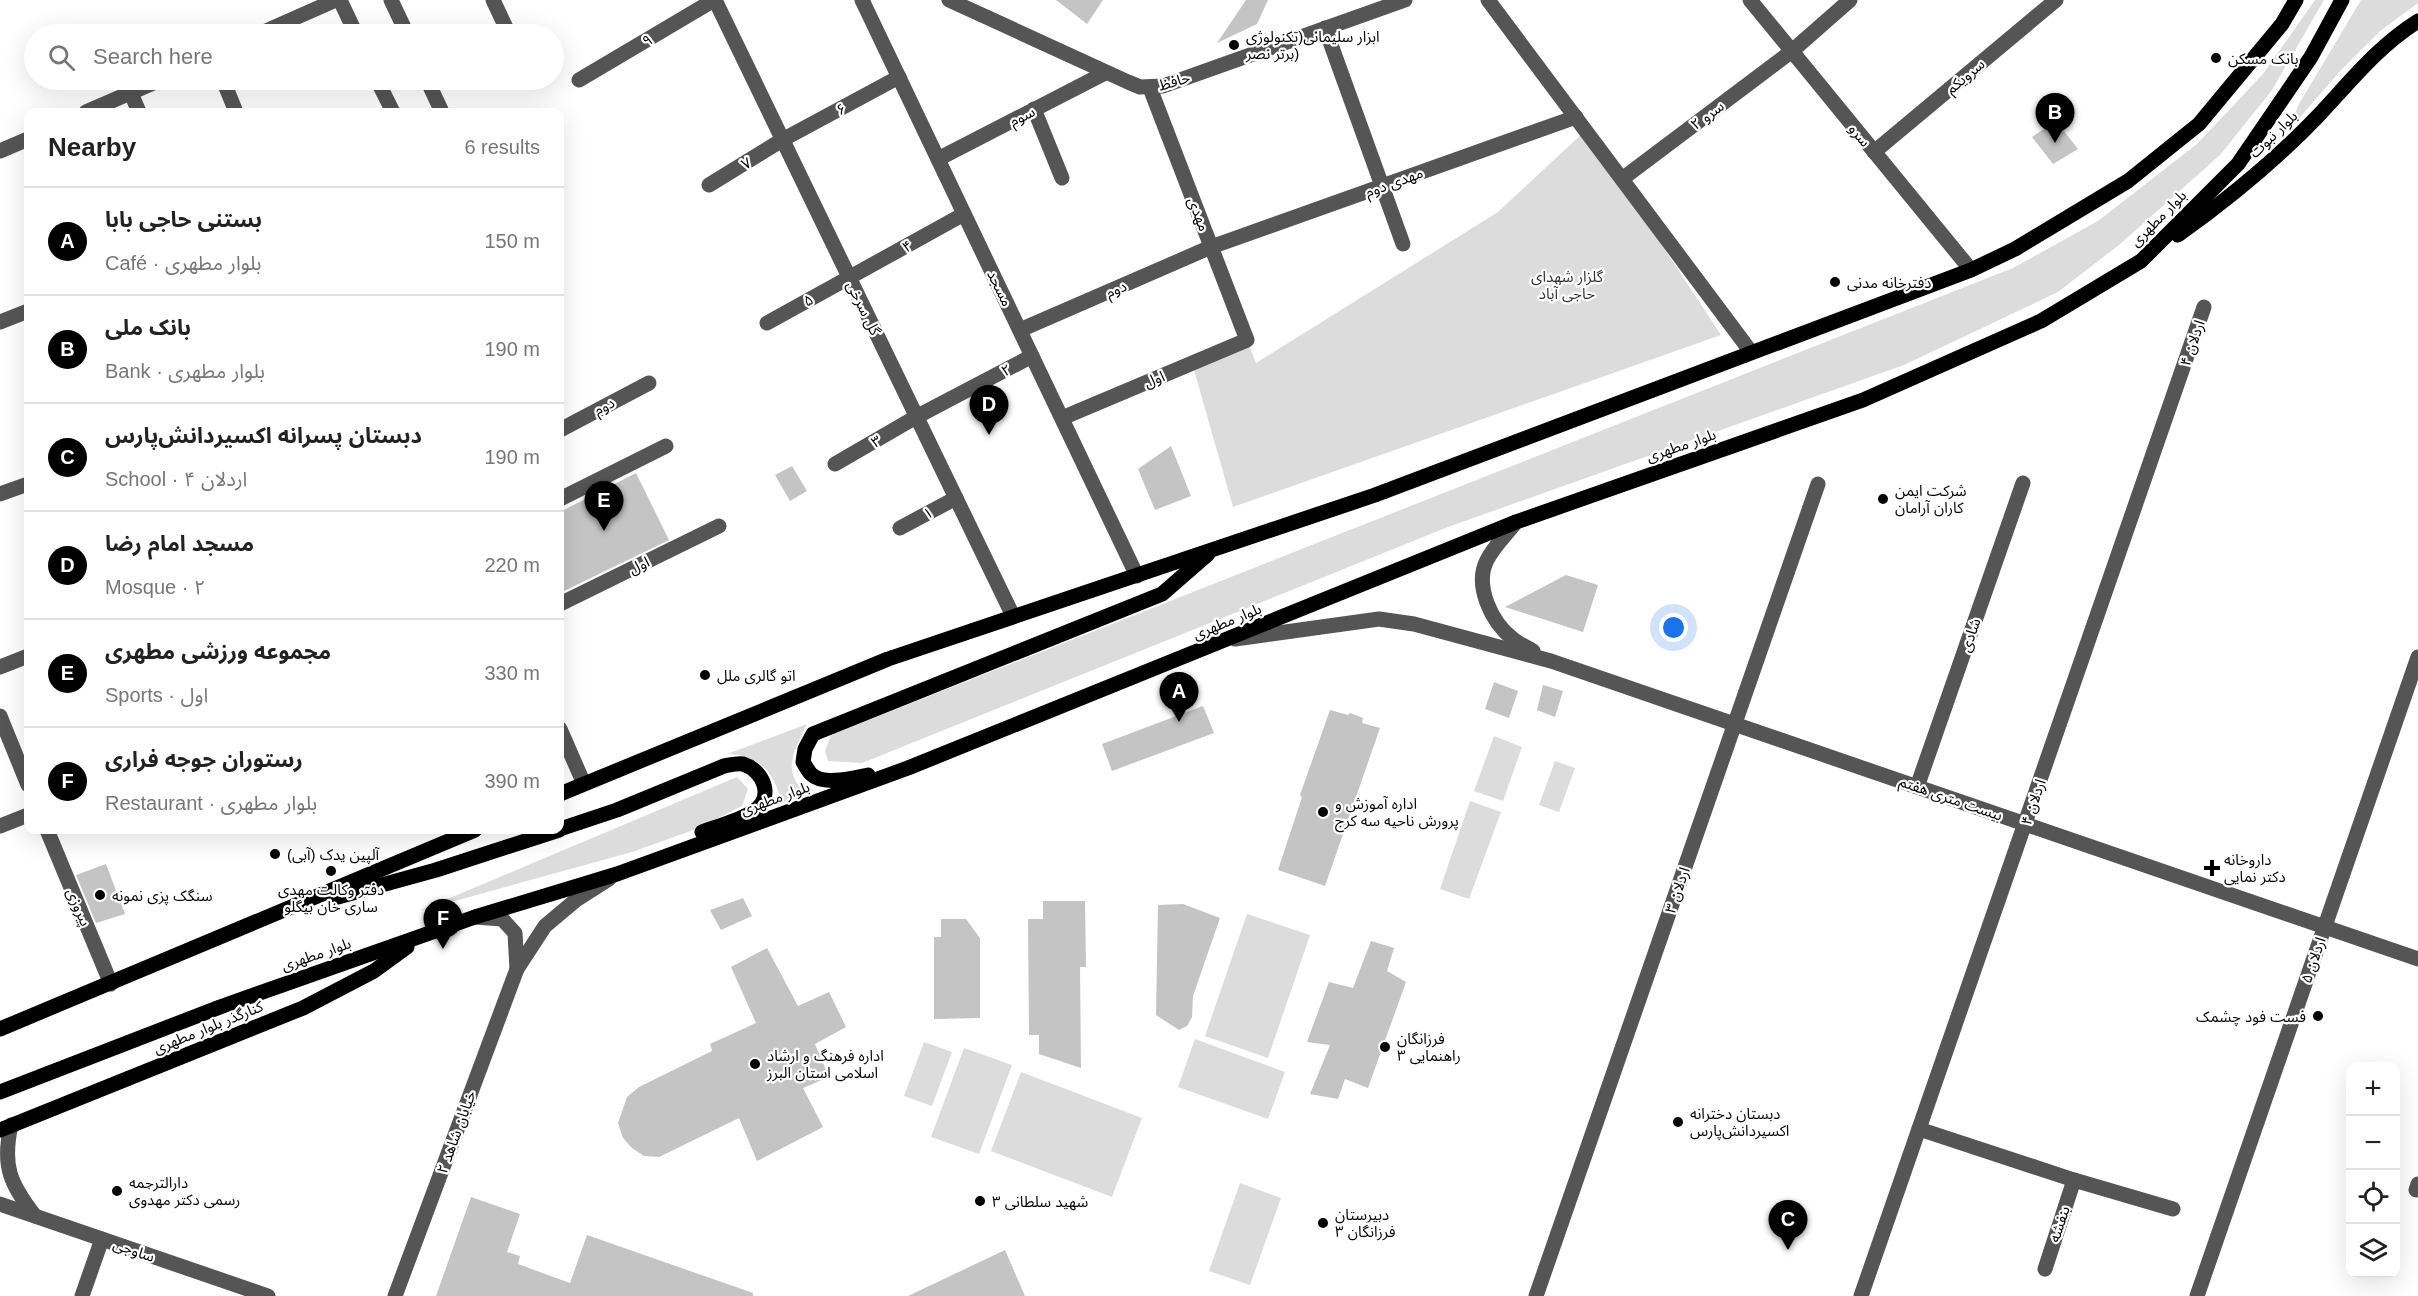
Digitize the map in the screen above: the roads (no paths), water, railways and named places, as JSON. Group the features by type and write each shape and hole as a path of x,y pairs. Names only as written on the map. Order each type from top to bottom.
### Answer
{"main road":[{"path":"564,792 888,659 1375,495 1971,270 2015,249 2128,181 2199,124 2282,24 2296,0"},
{"name":"بلوار مطهری","path":"0,1092 220,1006 475,917 617,874 908,768 1516,522 1863,399 2041,321 2141,261 2238,164 2312,57 2342,0"},
{"name":"بلوار نبوت","path":"2141,261 2269,165 2319,115 2365,63 2402,31 2418,21"},
{"path":"908,768 850,779 824,780 812,776 803,762 805,749 813,734 1162,594 1215,549"},
{"path":"564,827 617,810 724,766 741,763 758,772 765,783 764,800 756,810 680,841 658,858"},
{"path":"0,1029 466,834"},
{"path":"282,912 436,870 544,834"},
{"name":"کنارگذر بلوار مطهری","path":"5,1127 303,1008 374,971 420,938"}],"street":[{"path":"282,24 338,0 351,24"},
{"path":"391,0 402,24"},
{"path":"493,0 504,24"},
{"name":"۹","path":"579,80 715,0"},
{"name":"گل سرخی","path":"715,0 1012,616"},
{"name":"مسجد","path":"862,0 1137,576"},
{"name":"حافظ","path":"949,0 1105,73 1140,87 1150,88 1163,86 1405,0"},
{"path":"1488,0 1751,352"},
{"name":"سرو","path":"1749,0 1971,270"},
{"name":"سرو ۲","path":"1622,179 1792,51 1850,0"},
{"name":"سرویکم","path":"1874,152 2056,0"},
{"path":"1324,28 1403,244"},
{"name":"سوم","path":"938,159 1105,73"},
{"name":"۶","path":"782,140 899,77"},
{"name":"مهدی","path":"1150,88 1247,340"},
{"path":"95,108 138,90"},
{"path":"227,90 234,108"},
{"path":"382,90 391,108"},
{"path":"432,90 440,108"},
{"path":"131,93 137,108"},
{"path":"1034,109 1062,178"},
{"name":"مهدی دوم","path":"1211,247 1576,117"},
{"name":"۷","path":"709,185 782,140"},
{"path":"0,152 24,141"},
{"name":"۴","path":"849,278 964,214"},
{"name":"دوم","path":"1020,330 1211,247"},
{"name":"۵","path":"767,323 849,278"},
{"name":"اردلان ۴","path":"1861,1296 2204,307"},
{"path":"0,322 24,313"},
{"name":"اول","path":"1062,418 1247,340"},
{"name":"۲","path":"916,417 1032,356"},
{"name":"دوم","path":"564,428 649,383"},
{"name":"۳","path":"835,464 916,417"},
{"path":"564,497 666,446"},
{"name":"شادی","path":"1917,787 2023,483"},
{"name":"اردلان ۳","path":"1536,1296 1818,484"},
{"path":"0,494 24,485"},
{"name":"۱","path":"900,528 956,498"},
{"path":"1516,522 1487,560 1481,579 1484,597 1496,618 1512,638 1551,661"},
{"name":"اول","path":"564,602 719,526"},
{"path":"1228,640 1379,619 1414,624 1551,661"},
{"name":"اردلان ۵","path":"2196,1296 2418,657"},
{"path":"0,667 24,658"},
{"name":"بیست متری هفتم","path":"1551,661 2418,959"},
{"path":"0,716 24,775"},
{"path":"564,738 584,784"},
{"path":"0,826 24,817"},
{"name":"پیروزی","path":"49,834 111,984"},
{"path":"517,969 545,926 576,900 617,874"},
{"path":"475,917 502,919 515,933 517,969"},
{"name":"خیابان شاهد ۲","path":"396,1296 517,969"},
{"path":"5,1127 7,1167 16,1191 35,1216"},
{"path":"1919,1129 2074,1180 2173,1209"},
{"name":"بنفشه","path":"2045,1269 2074,1180"},
{"name":"ساوجی","path":"0,1204 268,1296"},
{"path":"82,1296 102,1239"}],"place":[{"name":"ابزار سلیمانی(تکنولوژی برتر نصر)","path":"1234,45"},
{"name":"بانک مسکن","path":"2216,58"},
{"name":"بانک ملی","path":"2055,143"},
{"name":"دفترخانه مدنی","path":"1835,282"},
{"name":"مسجد امام رضا","path":"989,435"},
{"name":"شرکت ایمن کاران آرامان","path":"1883,499"},
{"name":"مجموعه ورزشی مطهری","path":"604,531"},
{"name":"اتو گالری ملل","path":"705,675"},
{"name":"بستنی حاجی بابا","path":"1179,722"},
{"name":"اداره آموزش و پرورش ناحیه سه کرج","path":"1323,812"},
{"name":"آلپین یدک (آبی)","path":"275,854"},
{"name":"داروخانه دکتر نمایی","path":"2212,868"},
{"name":"دفتر وکالت مهدی ساری خان بیگلو","path":"331,871"},
{"name":"سنگک پزی نمونه","path":"100,895"},
{"name":"رستوران جوجه فراری","path":"443,949"},
{"name":"فست فود چشمک","path":"2318,1016"},
{"name":"فرزانگان ۳ راهنمایی","path":"1385,1047"},
{"name":"اداره فرهنگ و ارشاد اسلامی استان البرز","path":"755,1064"},
{"name":"دبستان دخترانه اکسیردانش‌پارس","path":"1678,1122"},
{"name":"دارالترجمه رسمی دکتر مهدوی","path":"117,1191"},
{"name":"شهید سلطانی ۳","path":"980,1201"},
{"name":"دبیرستان فرزانگان ۳","path":"1323,1223"},
{"name":"دبستان پسرانه اکسیر‌دانش‌پارس","path":"1788,1250"}],"park label":[{"name":"گلزار شهدای حاجی آباد","path":"1567,284"}]}
